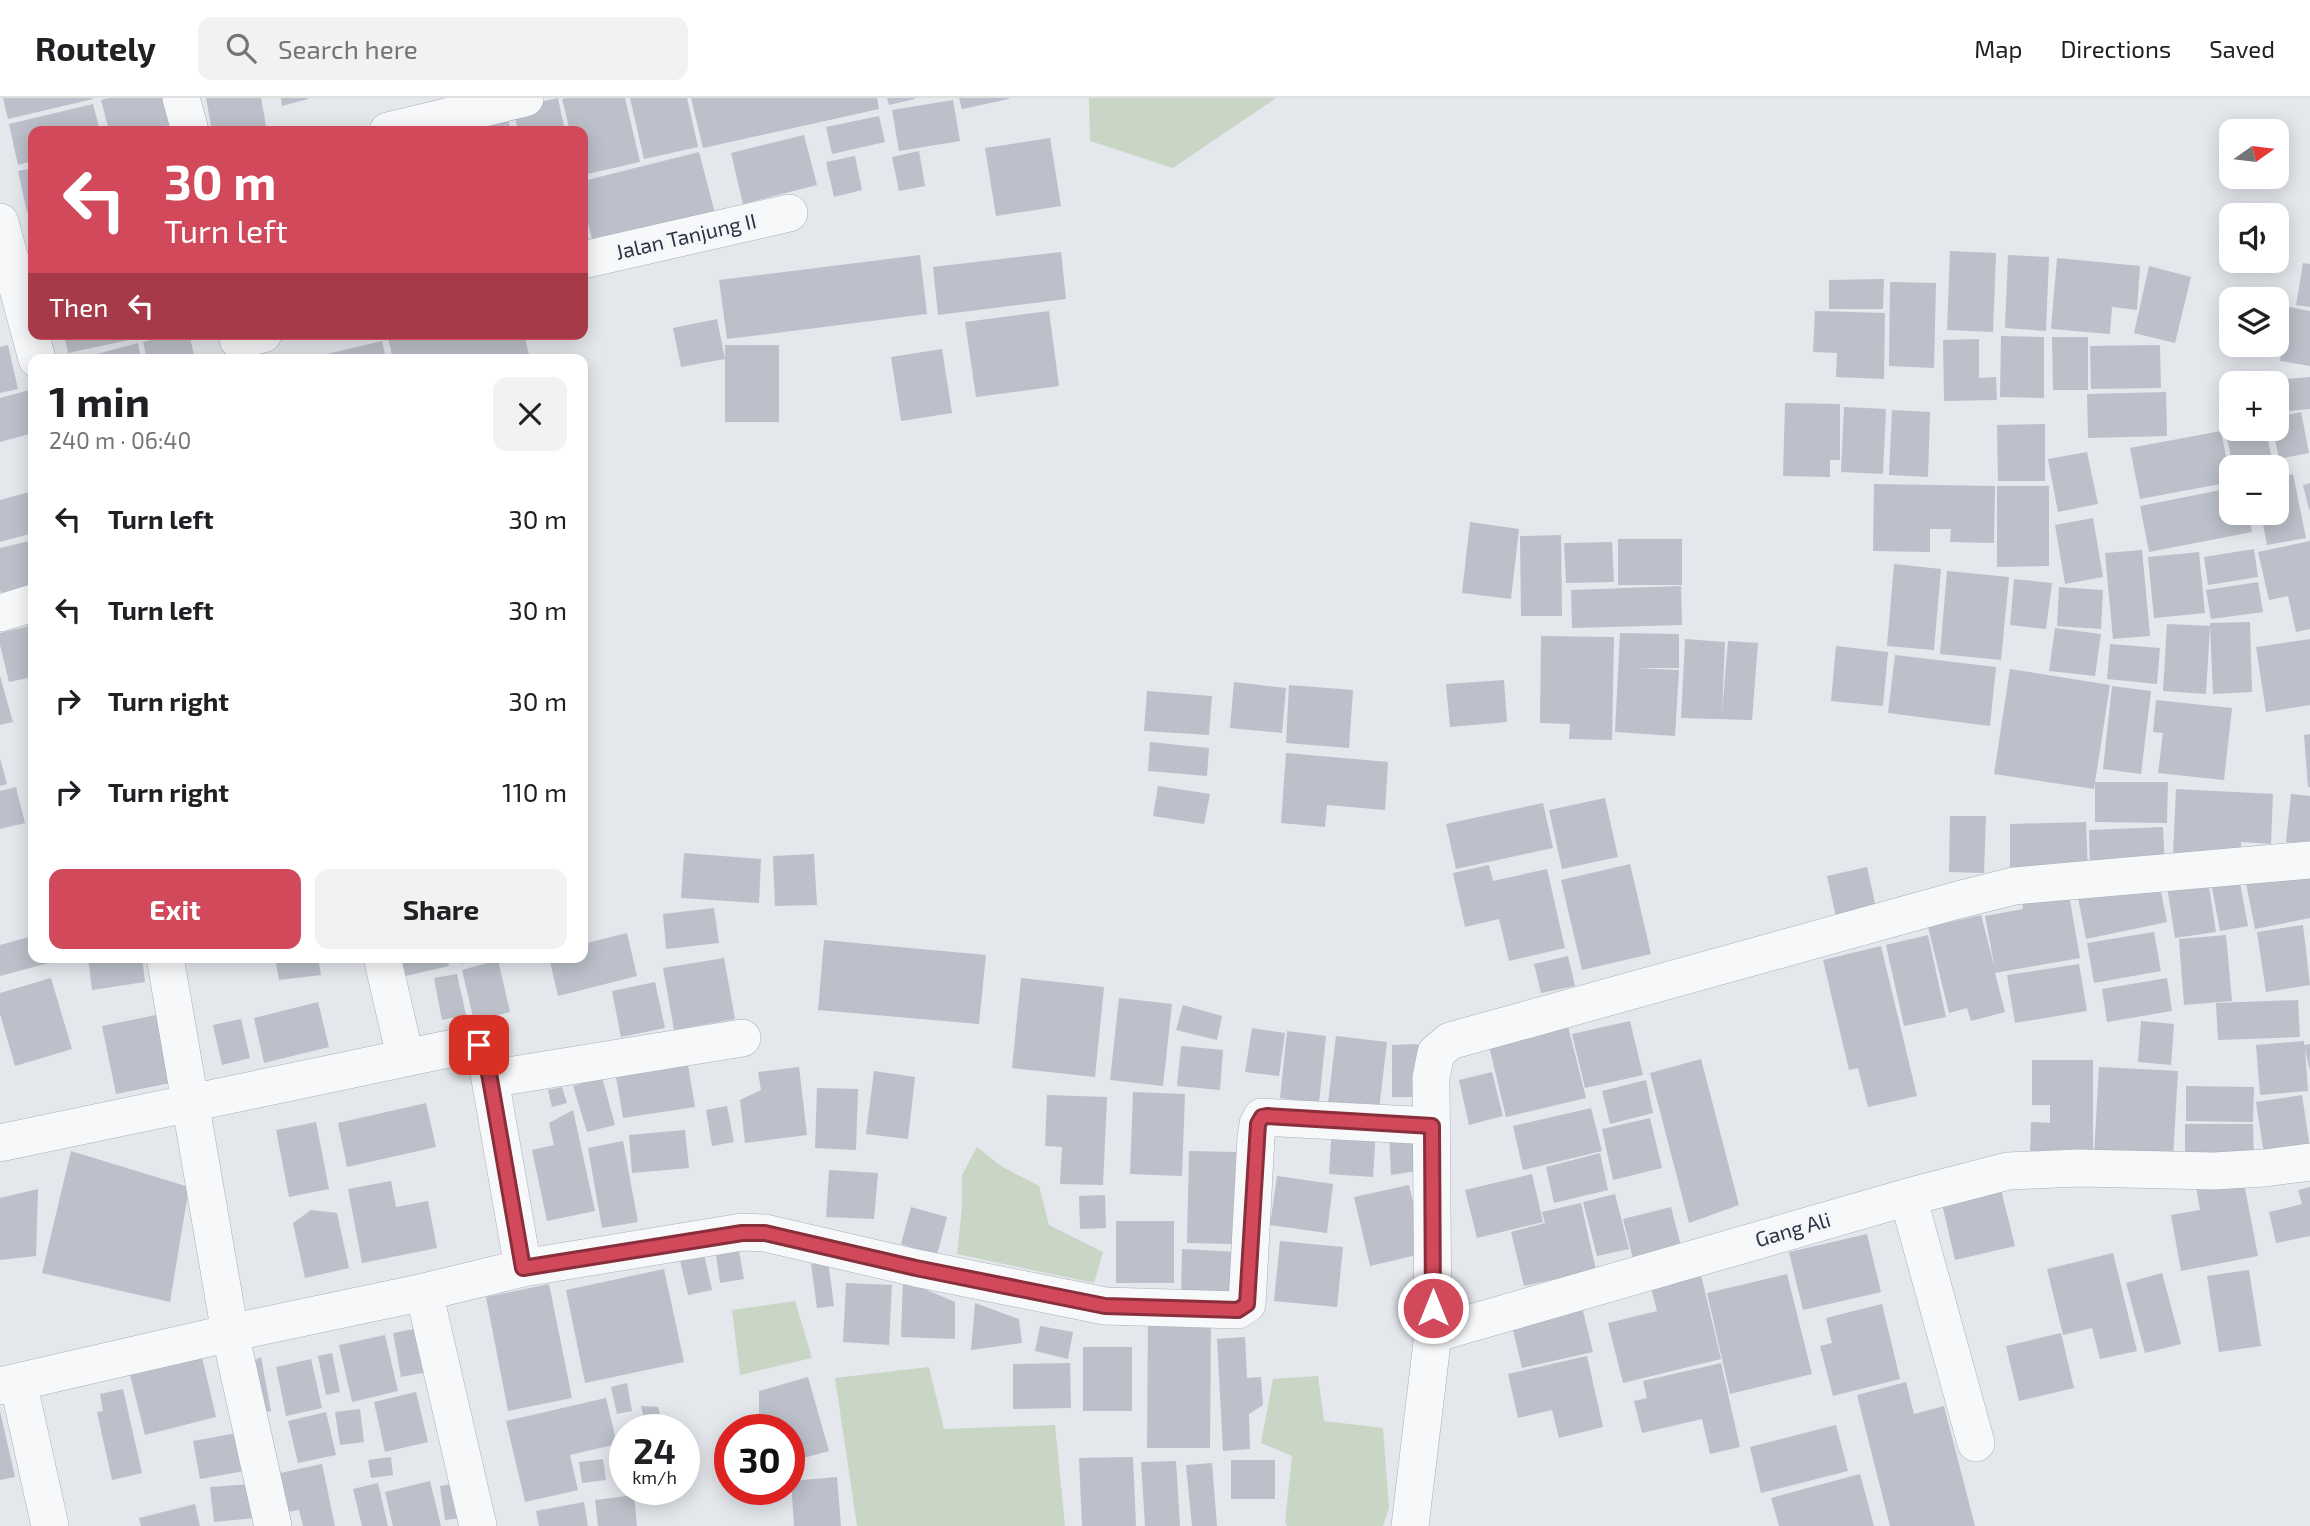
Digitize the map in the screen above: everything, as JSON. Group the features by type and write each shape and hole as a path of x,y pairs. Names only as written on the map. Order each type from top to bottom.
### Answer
{"street":[{"path":"181,98 189,126"},
{"path":"409,126 525,98"},
{"name":"Jalan Tanjung II","path":"588,259 789,213"},
{"path":"0,222 28,326"},
{"path":"0,613 28,605"},
{"path":"1410,1526 1433,1334 1432,1063 1436,1053 1450,1041 2014,886 2310,860"},
{"path":"166,963 230,1333 273,1526"},
{"path":"383,963 405,1056"},
{"path":"490,1079 741,1038"},
{"path":"0,1143 477,1043 484,1050 490,1079 523,1268"},
{"path":"50,1526 9,1384 230,1333 424,1293 523,1268 742,1233 765,1233 916,1268 1105,1306 1238,1310 1247,1304 1256,1137 1262,1117 1432,1126"},
{"name":"Gang Ali","path":"1433,1334 1908,1197 2008,1171 2078,1168 2214,1171 2310,1162"},
{"path":"1908,1197 1976,1443"},
{"path":"424,1293 478,1526"}],"green space":[{"path":"1089,98 1276,98 1173,168 1090,141"},
{"path":"977,1147 1001,1166 1039,1186 1049,1225 1103,1252 1094,1283 957,1254 962,1175"},
{"path":"795,1301 812,1358 740,1375 732,1310"},
{"path":"929,1367 944,1429 1055,1425 1065,1526 857,1526 835,1378"},
{"path":"1318,1376 1324,1421 1383,1428 1389,1508 1383,1526 1287,1526 1285,1522 1292,1456 1261,1443 1273,1379"}],"building":[{"path":"3,98 92,98 93,99 8,119"},
{"path":"171,98 178,123 165,126 108,126 101,100"},
{"path":"206,98 261,98 266,126 211,126"},
{"path":"281,98 308,98 308,99 282,106"},
{"path":"558,98 564,126 517,126 513,108"},
{"path":"625,98 640,162 588,174 588,126 569,126 562,99"},
{"path":"630,98 687,98 698,147 644,159"},
{"path":"691,98 877,98 879,109 703,148"},
{"path":"887,98 915,98 915,99 889,105"},
{"path":"959,98 1009,98 1009,99 962,109"},
{"path":"953,100 960,141 899,151 892,110"},
{"path":"93,104 99,126 28,126 28,162 18,165 9,124"},
{"path":"507,116 510,126 478,126"},
{"path":"879,116 885,142 832,154 826,127"},
{"path":"804,135 817,185 743,204 731,153"},
{"path":"1050,138 1061,206 996,216 985,148"},
{"path":"919,151 925,186 899,191 892,157"},
{"path":"699,152 717,221 595,251 588,222 588,180"},
{"path":"855,156 862,190 834,197 826,162"},
{"path":"28,169 27,212 18,171"},
{"path":"1950,251 1996,253 1993,332 1947,330"},
{"path":"1061,252 1066,299 938,315 933,267"},
{"path":"920,255 927,314 727,339 719,280"},
{"path":"2008,255 2049,257 2046,331 2005,328"},
{"path":"2057,258 2140,266 2137,310 2112,307 2110,334 2051,329"},
{"path":"2303,263 2310,264 2310,307 2296,305"},
{"path":"2149,266 2191,277 2175,343 2134,333"},
{"path":"1884,279 1883,309 1829,309 1829,280"},
{"path":"1890,282 1936,283 1934,368 1889,366"},
{"path":"2289,307 2310,311 2310,366 2280,361 2281,357 2289,357"},
{"path":"1049,311 1059,386 976,397 965,322"},
{"path":"1815,311 1885,313 1884,379 1836,377 1837,353 1813,352"},
{"path":"717,319 725,359 681,367 673,328"},
{"path":"2001,336 2044,337 2044,398 2000,397"},
{"path":"2052,337 2088,337 2088,390 2053,390"},
{"path":"1979,339 1979,378 1996,377 1997,400 1944,401 1943,340"},
{"path":"65,340 129,340 68,353"},
{"path":"190,340 194,354 146,354 143,342"},
{"path":"388,340 525,340 529,354 392,354"},
{"path":"382,341 385,354 327,354"},
{"path":"138,343 140,354 97,354"},
{"path":"8,345 18,389 0,393 0,347"},
{"path":"725,345 779,345 779,422 725,422"},
{"path":"2160,345 2161,388 2091,389 2090,346"},
{"path":"942,349 952,413 901,421 891,357"},
{"path":"2310,377 2310,409 2289,411 2289,379"},
{"path":"28,390 28,434 0,442 0,398"},
{"path":"2166,392 2167,436 2088,438 2087,394"},
{"path":"1785,403 1840,404 1840,460 1830,460 1830,477 1783,476"},
{"path":"1844,407 1886,409 1883,474 1841,472"},
{"path":"1892,410 1930,412 1928,477 1889,475"},
{"path":"2301,412 2309,453 2289,457 2278,455 2275,441 2289,441 2289,414"},
{"path":"2045,424 2045,481 1998,481 1997,425"},
{"path":"2219,431 2219,441 2223,441 2226,455 2219,455 2219,484 2140,499 2130,448"},
{"path":"2228,441 2268,441 2271,455 2231,455"},
{"path":"2087,452 2098,504 2058,512 2048,459"},
{"path":"2293,474 2306,538 2267,545 2263,525 2289,525 2289,475"},
{"path":"2310,483 2310,509 2309,510 2303,485"},
{"path":"1874,484 1995,486 1994,543 1950,542 1951,529 1930,529 1930,552 1873,551"},
{"path":"1997,486 2049,486 2049,566 1997,567"},
{"path":"2219,490 2219,525 2251,525 2252,532 2149,552 2140,506"},
{"path":"28,492 28,534 0,542 0,500"},
{"path":"2093,518 2103,577 2065,584 2055,525"},
{"path":"1470,522 1519,529 1511,599 1462,593"},
{"path":"1561,535 1562,616 1521,616 1520,536"},
{"path":"1618,539 1682,539 1682,585 1618,585"},
{"path":"28,541 28,594 3,600 0,589 0,548"},
{"path":"2310,541 2310,629 2296,632 2288,596 2269,600 2258,552"},
{"path":"1612,542 1614,582 1566,583 1564,543"},
{"path":"2254,549 2258,577 2208,585 2204,557"},
{"path":"2142,550 2150,636 2113,639 2105,553"},
{"path":"2199,552 2205,613 2154,618 2148,557"},
{"path":"1894,564 1941,569 1934,650 1887,646"},
{"path":"1947,571 2009,577 2001,660 1940,654"},
{"path":"2014,579 2052,583 2046,629 2010,625"},
{"path":"2258,582 2263,612 2211,619 2206,590"},
{"path":"1681,586 1682,625 1572,628 1571,590"},
{"path":"2059,587 2103,590 2101,629 2057,626"},
{"path":"2250,622 2252,692 2213,694 2210,623"},
{"path":"2167,624 2210,626 2206,694 2163,691"},
{"path":"28,626 28,678 9,682 0,645 0,633"},
{"path":"2055,628 2101,634 2095,676 2049,671"},
{"path":"1620,633 1679,634 1679,668 1635,668 1679,670 1675,736 1615,732"},
{"path":"1541,636 1614,637 1612,740 1569,739 1570,724 1540,723"},
{"path":"1685,639 1725,642 1722,713 1728,641 1758,643 1752,720 1681,718"},
{"path":"2310,639 2310,705 2266,712 2256,647"},
{"path":"2110,644 2160,648 2157,684 2107,679"},
{"path":"1836,646 1888,652 1883,706 1831,701"},
{"path":"1895,655 1996,667 1990,726 1888,713"},
{"path":"2010,669 2110,685 2094,789 1994,774"},
{"path":"0,676 13,722 0,725"},
{"path":"1504,680 1507,722 1450,727 1446,684"},
{"path":"1234,682 1286,688 1282,733 1230,728"},
{"path":"1289,685 1353,690 1349,748 1286,743"},
{"path":"2112,686 2151,691 2141,774 2103,769"},
{"path":"1147,691 1212,696 1209,735 1144,731"},
{"path":"2156,700 2232,708 2224,780 2158,773 2163,733 2153,732"},
{"path":"2310,734 2310,787 2308,787 2304,735"},
{"path":"1150,742 1209,748 1207,776 1148,771"},
{"path":"1286,753 1388,762 1385,810 1327,805 1325,827 1281,823"},
{"path":"0,758 7,784 0,786"},
{"path":"2095,782 2168,782 2167,823 2095,822"},
{"path":"1158,786 1210,794 1204,824 1153,816"},
{"path":"16,787 25,823 0,829 0,791"},
{"path":"2176,789 2273,794 2271,844 2241,842 2241,858 2173,855"},
{"path":"2291,794 2310,796 2310,845 2286,842"},
{"path":"1605,798 1618,857 1562,869 1549,810"},
{"path":"1543,803 1553,848 1456,869 1446,824"},
{"path":"1950,816 1986,816 1984,873 1949,872"},
{"path":"2086,822 2088,873 2010,875 2010,824"},
{"path":"2163,827 2165,867 2090,870 2089,830"},
{"path":"684,853 761,859 759,903 681,898"},
{"path":"814,854 817,905 775,906 773,856"},
{"path":"2310,863 2310,918 2255,929 2246,883"},
{"path":"1630,864 1651,954 1582,970 1561,880"},
{"path":"1489,865 1493,881 1547,869 1565,948 1509,961 1499,919 1465,927 1453,873"},
{"path":"1867,867 1876,908 1836,917 1827,876"},
{"path":"2207,874 2216,932 2175,938 2166,880"},
{"path":"2158,877 2167,922 2086,939 2076,887"},
{"path":"2239,878 2248,926 2220,931 2211,882"},
{"path":"2068,889 2080,958 1995,973 2005,1012 1971,1021 1967,1008 1949,1013 1928,927 1981,915 1995,969 1985,916 2023,909 2021,897"},
{"path":"714,908 719,943 666,949 663,914"},
{"path":"2303,925 2310,985 2266,992 2257,932"},
{"path":"2154,932 2161,971 2094,983 2087,943"},
{"path":"627,933 637,976 558,996 550,963 588,963 588,943"},
{"path":"1928,935 1946,1017 1904,1026 1886,945"},
{"path":"2226,935 2232,1001 2184,1005 2179,939"},
{"path":"28,937 28,963 49,963 0,976 0,945"},
{"path":"824,940 986,955 979,1024 818,1010"},
{"path":"1881,946 1917,1096 1868,1107 1858,1068 1849,1070 1823,960"},
{"path":"1568,956 1575,986 1541,993 1534,964"},
{"path":"724,958 735,1019 674,1030 663,968"},
{"path":"89,963 143,963 145,982 92,990"},
{"path":"276,963 319,963 321,975 279,980"},
{"path":"398,963 448,963 449,966 401,977"},
{"path":"487,963 499,963 510,1012 474,1021 462,970"},
{"path":"2079,964 2087,1011 2015,1023 2007,975"},
{"path":"457,974 466,1015 442,1020 434,978"},
{"path":"51,978 72,1049 15,1066 0,1014 0,993"},
{"path":"1021,978 1104,987 1095,1077 1012,1068"},
{"path":"2167,978 2172,1011 2107,1022 2102,989"},
{"path":"655,982 665,1028 621,1037 612,991"},
{"path":"1119,998 1172,1004 1163,1086 1110,1080"},
{"path":"2298,1000 2300,1037 2218,1040 2216,1003"},
{"path":"318,1002 329,1047 264,1063 254,1018"},
{"path":"1183,1005 1222,1016 1217,1040 1176,1030"},
{"path":"156,1015 170,1083 116,1094 102,1026"},
{"path":"241,1019 250,1058 222,1065 213,1025"},
{"path":"1630,1021 1643,1075 1585,1088 1572,1034"},
{"path":"2141,1021 2174,1024 2171,1065 2138,1062"},
{"path":"1568,1026 1586,1098 1506,1117 1489,1046"},
{"path":"1252,1028 1285,1033 1279,1076 1245,1072"},
{"path":"1287,1031 1326,1036 1319,1103 1280,1098"},
{"path":"1336,1036 1387,1042 1379,1110 1328,1103"},
{"path":"2304,1041 2304,1045 2310,1044 2310,1071 2305,1049 2308,1091 2260,1095 2256,1045"},
{"path":"1392,1045 1426,1046 1426,1097 1392,1097"},
{"path":"1181,1046 1223,1050 1220,1090 1177,1086"},
{"path":"1701,1059 1739,1205 1689,1223 1650,1073"},
{"path":"2032,1060 2093,1060 2093,1156 2030,1157 2031,1122 2050,1123 2050,1105 2032,1105"},
{"path":"688,1065 695,1107 623,1118 616,1077"},
{"path":"799,1067 807,1135 745,1143 740,1100 761,1090 758,1072"},
{"path":"2099,1067 2178,1071 2173,1159 2094,1155"},
{"path":"874,1071 915,1077 908,1139 866,1134"},
{"path":"1492,1072 1503,1116 1469,1125 1459,1080"},
{"path":"602,1077 615,1125 587,1132 573,1086"},
{"path":"1646,1080 1653,1113 1610,1124 1602,1091"},
{"path":"2186,1086 2254,1087 2253,1122 2186,1121"},
{"path":"562,1087 567,1103 552,1107 548,1090"},
{"path":"817,1088 858,1089 856,1150 815,1148"},
{"path":"1133,1092 1185,1094 1182,1176 1130,1174"},
{"path":"1047,1095 1107,1097 1103,1185 1060,1184 1062,1147 1045,1146"},
{"path":"2302,1095 2310,1148 2264,1155 2256,1102"},
{"path":"426,1103 436,1147 347,1167 338,1123"},
{"path":"727,1106 734,1142 712,1146 706,1110"},
{"path":"1591,1108 1602,1151 1523,1170 1513,1126"},
{"path":"573,1110 595,1211 547,1221 532,1150 554,1145 549,1123"},
{"path":"1650,1118 1662,1168 1613,1180 1602,1129"},
{"path":"316,1122 329,1189 289,1197 276,1130"},
{"path":"2185,1124 2253,1124 2254,1157 2185,1157"},
{"path":"1332,1127 1376,1130 1373,1177 1329,1174"},
{"path":"685,1130 689,1168 632,1173 629,1135"},
{"path":"1416,1132 1416,1171 1391,1175 1389,1133"},
{"path":"623,1141 638,1222 602,1228 588,1148"},
{"path":"71,1151 189,1187 170,1302 42,1273"},
{"path":"1189,1151 1236,1152 1234,1244 1187,1243"},
{"path":"1600,1153 1608,1190 1554,1203 1546,1167"},
{"path":"829,1170 878,1173 874,1219 826,1217"},
{"path":"1532,1174 1543,1222 1477,1238 1465,1190"},
{"path":"1277,1176 1333,1184 1327,1233 1270,1225"},
{"path":"2243,1178 2258,1256 2181,1271 2171,1215 2200,1210 2196,1187"},
{"path":"391,1181 396,1207 428,1201 437,1248 362,1263 348,1189"},
{"path":"1409,1185 1425,1253 1370,1266 1354,1197"},
{"path":"2310,1187 2310,1236 2276,1243 2269,1212 2302,1204 2298,1190"},
{"path":"38,1189 36,1256 0,1260 0,1198"},
{"path":"2001,1190 2015,1246 1955,1260 1942,1204"},
{"path":"1615,1194 1629,1249 1597,1256 1583,1202"},
{"path":"1105,1195 1106,1228 1080,1229 1079,1196"},
{"path":"1581,1203 1596,1270 1524,1286 1511,1232 1545,1223 1542,1212"},
{"path":"911,1207 947,1217 937,1255 901,1244"},
{"path":"1671,1207 1681,1246 1633,1259 1623,1219"},
{"path":"311,1210 337,1213 349,1268 305,1278 293,1223"},
{"path":"1116,1221 1174,1221 1174,1283 1116,1283"},
{"path":"1867,1234 1881,1292 1803,1310 1789,1252"},
{"path":"1280,1241 1343,1247 1337,1307 1274,1301"},
{"path":"1182,1249 1238,1252 1237,1296 1181,1294"},
{"path":"739,1251 744,1279 720,1283 716,1255"},
{"path":"2113,1253 2137,1351 2100,1359 2092,1328 2063,1335 2047,1269"},
{"path":"704,1254 712,1290 688,1295 680,1260"},
{"path":"828,1261 834,1306 817,1308 811,1264"},
{"path":"664,1269 684,1362 585,1383 566,1290"},
{"path":"2249,1270 2261,1346 2219,1352 2207,1276"},
{"path":"1700,1271 1721,1359 1623,1383 1608,1323 1657,1311 1650,1284"},
{"path":"2162,1273 2181,1344 2145,1353 2126,1283"},
{"path":"1787,1274 1812,1374 1730,1394 1707,1293"},
{"path":"903,1280 955,1302 955,1339 901,1337"},
{"path":"846,1283 892,1285 889,1345 843,1342"},
{"path":"549,1284 572,1398 508,1411 486,1297"},
{"path":"975,1303 1019,1319 1022,1343 971,1350"},
{"path":"1882,1304 1900,1379 1833,1396 1820,1346 1832,1343 1826,1318"},
{"path":"1582,1307 1593,1352 1522,1368 1511,1322"},
{"path":"1148,1319 1211,1319 1210,1448 1147,1448"},
{"path":"1040,1326 1073,1332 1068,1359 1035,1351"},
{"path":"419,1328 427,1372 401,1377 393,1333"},
{"path":"2061,1333 2074,1388 2019,1401 2006,1346"},
{"path":"385,1335 398,1391 352,1402 339,1345"},
{"path":"1245,1337 1247,1378 1261,1377 1263,1405 1249,1414 1250,1449 1223,1451 1217,1339"},
{"path":"1083,1347 1132,1347 1132,1411 1083,1411"},
{"path":"332,1353 340,1392 326,1395 318,1356"},
{"path":"1587,1356 1603,1427 1559,1438 1552,1410 1518,1418 1508,1374"},
{"path":"202,1357 216,1417 145,1435 130,1375"},
{"path":"261,1357 271,1411 258,1414 249,1363"},
{"path":"311,1359 322,1408 286,1416 276,1367"},
{"path":"1070,1363 1071,1408 1013,1409 1013,1364"},
{"path":"1721,1363 1740,1447 1710,1454 1702,1419 1642,1433 1634,1401 1647,1398 1643,1381"},
{"path":"808,1377 829,1451 805,1458 805,1414 759,1414 759,1391"},
{"path":"1906,1382 1914,1414 1944,1406 1975,1526 1890,1526 1857,1395"},
{"path":"627,1383 632,1411 617,1414 611,1387"},
{"path":"123,1389 142,1473 112,1480 97,1412 103,1411 100,1394"},
{"path":"416,1392 428,1442 385,1452 374,1402"},
{"path":"606,1398 610,1414 609,1446 570,1455 578,1490 525,1502 506,1421"},
{"path":"641,1406 658,1407 660,1414 643,1414"},
{"path":"360,1409 364,1442 340,1445 335,1412"},
{"path":"0,1411 15,1477 0,1480"},
{"path":"326,1412 336,1455 298,1463 288,1421"},
{"path":"1836,1425 1848,1471 1761,1493 1750,1447"},
{"path":"237,1433 244,1471 200,1479 193,1441"},
{"path":"391,1457 393,1475 371,1478 368,1460"},
{"path":"1133,1457 1136,1526 1082,1526 1079,1458"},
{"path":"603,1459 606,1480 582,1483 579,1462"},
{"path":"1231,1460 1275,1460 1275,1499 1231,1499"},
{"path":"1176,1461 1180,1526 1145,1526 1141,1462"},
{"path":"1212,1463 1217,1526 1192,1526 1186,1465"},
{"path":"322,1464 335,1526 303,1526 299,1510 288,1512 280,1473"},
{"path":"1860,1474 1874,1526 1779,1526 1771,1498"},
{"path":"837,1477 841,1526 794,1526 793,1505 805,1505 805,1480"},
{"path":"430,1481 441,1526 393,1526 385,1492"},
{"path":"378,1483 388,1526 362,1526 353,1489"},
{"path":"457,1483 462,1518 445,1520 440,1486"},
{"path":"251,1484 255,1518 214,1522 210,1487"},
{"path":"609,1498 609,1505 635,1505 637,1526 598,1526 595,1500"},
{"path":"584,1502 588,1526 539,1526 536,1511"},
{"path":"195,1504 200,1526 141,1526 139,1518"}],"route":[{"path":"479,1045 484,1050 490,1079 523,1268 742,1233 765,1233 916,1268 1105,1306 1238,1310 1247,1304 1258,1124 1262,1117 1267,1116 1432,1126 1433,1308"}]}
